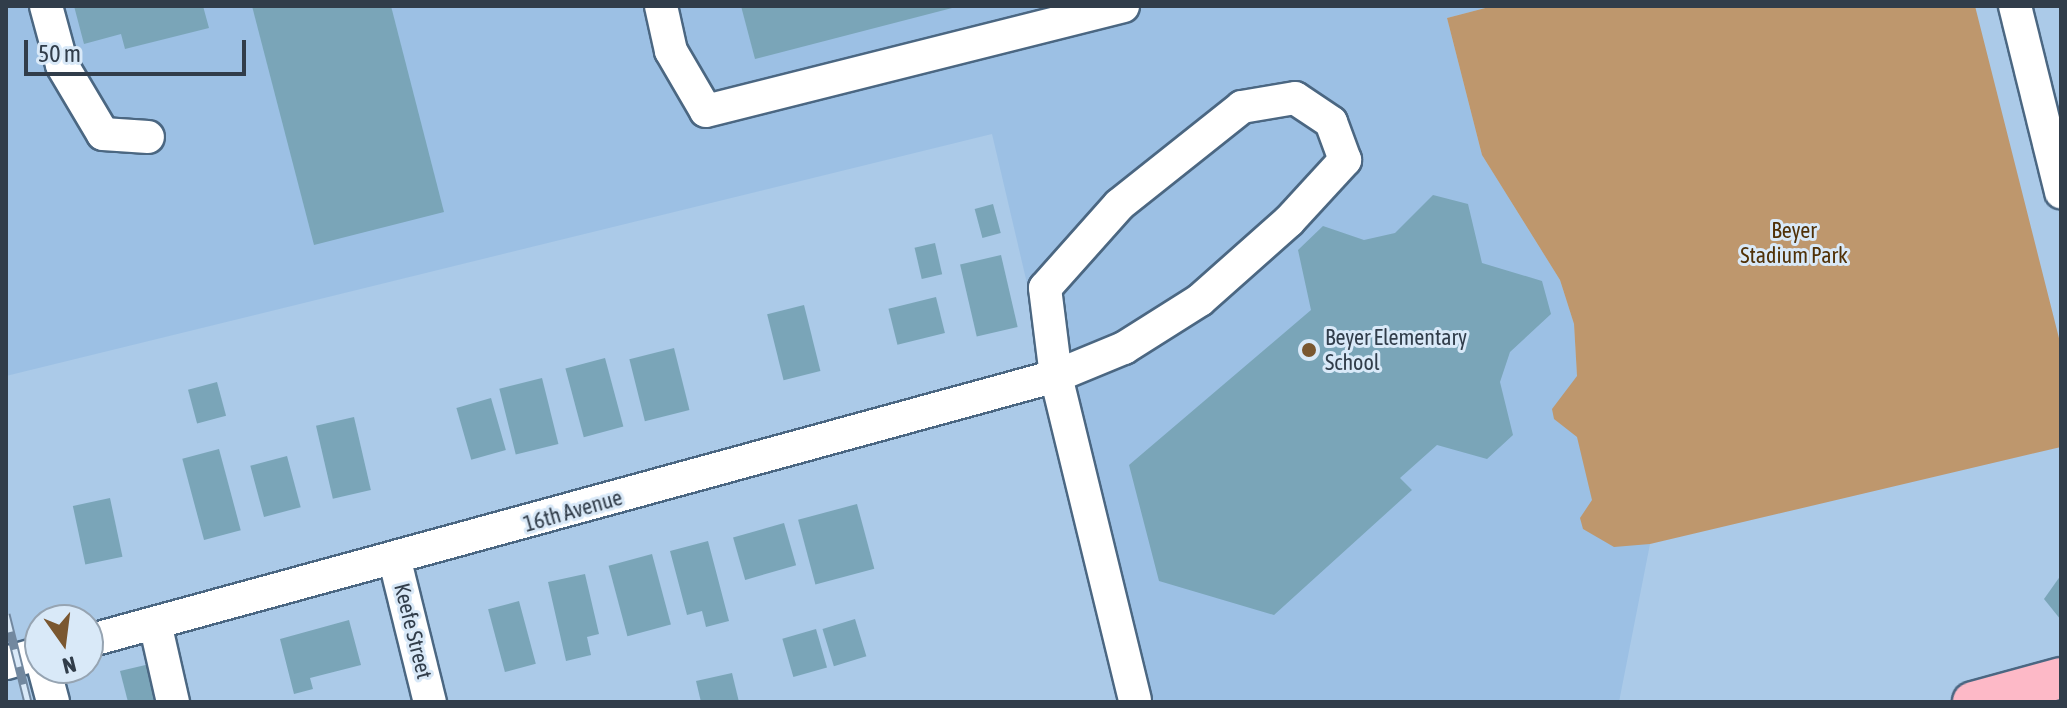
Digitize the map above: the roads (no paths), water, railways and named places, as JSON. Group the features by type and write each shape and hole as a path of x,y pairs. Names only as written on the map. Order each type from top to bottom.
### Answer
{"main road":[{"path":"1973,702 2061,678"}],"street":[{"path":"46,6 62,65 103,134 148,137"},
{"path":"661,6 671,51 706,111 1123,6"},
{"path":"2015,6 2061,192"},
{"name":"16th Avenue","path":"104,637 395,561 1056,376 1124,348 1200,300 1289,221 1345,160 1331,122 1295,98 1242,107 1119,205 1045,288 1056,376"},
{"path":"1056,376 1135,700"},
{"name":"Keefe Street","path":"395,561 430,702"},
{"path":"155,623 173,702"}],"railway":[{"path":"6,614 28,702"}],"place":[{"name":"Beyer Elementary School","path":"1309,350"}],"park label":[{"name":"Beyer Stadium Park","path":"1794,242"}]}
